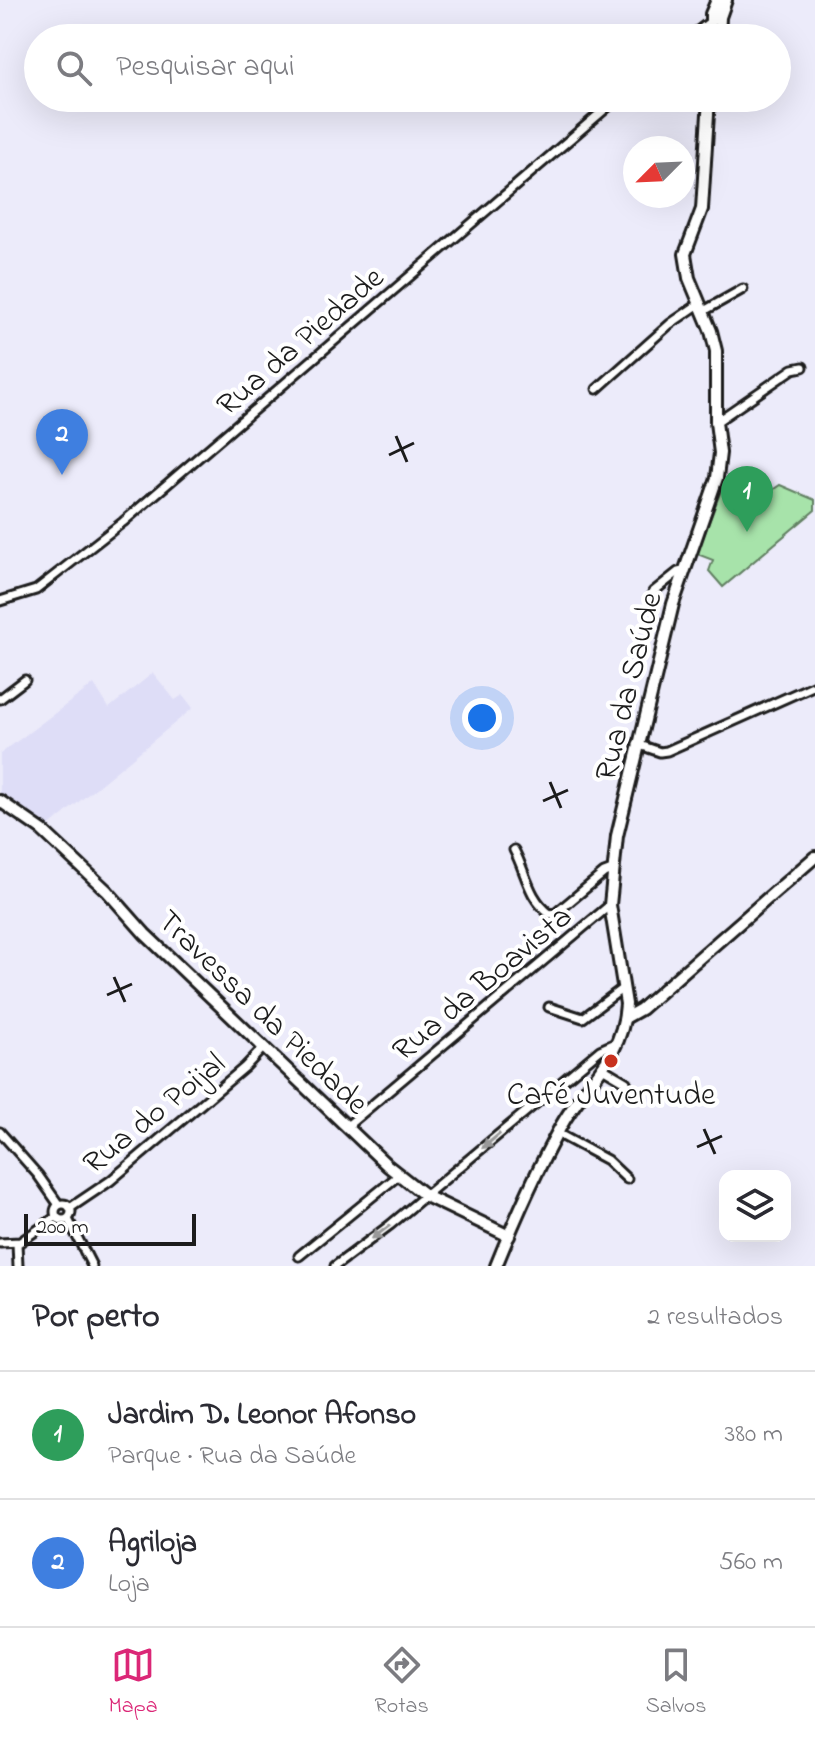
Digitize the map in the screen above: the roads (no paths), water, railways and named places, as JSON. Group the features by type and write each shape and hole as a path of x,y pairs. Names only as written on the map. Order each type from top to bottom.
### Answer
{"street":[{"path":"717,0 711,14 717,24"},
{"path":"709,24 716,19 726,0"},
{"name":"Rua da Piedade","path":"0,601 36,590 101,539 602,112"},
{"name":"Rua da Saúde","path":"496,1266 557,1133 574,1103 604,1069 618,1042 625,1018 610,905 612,870 637,744 683,571 717,478 720,453 716,422 716,351 687,271 685,254 702,209 708,112"},
{"path":"597,389 670,324 743,289"},
{"path":"716,422 793,369 803,367"},
{"path":"653,592 683,571"},
{"path":"0,699 25,680"},
{"path":"637,744 660,752 670,750 815,685"},
{"name":"Travessa da Piedade","path":"0,801 42,830 263,1048 399,1175 426,1196 509,1236"},
{"path":"514,850 525,870 530,892 550,914 556,913 604,873 612,870"},
{"path":"625,1018 641,1009 815,857"},
{"name":"Rua da Boavista","path":"346,1127 610,905"},
{"path":"549,1007 583,1018 623,988"},
{"path":"335,1266 426,1196 600,1050 618,1042"},
{"name":"Rua do Poijal","path":"70,1208 110,1181 245,1067 263,1048"},
{"path":"604,1069 626,1082 630,1093"},
{"path":"0,1132 38,1175 59,1205"},
{"path":"557,1133 607,1160 627,1179"},
{"path":"299,1256 399,1175"},
{"path":"56,1217 55,1210 65,1204 71,1213 68,1219"},
{"path":"56,1217 68,1219"},
{"path":"0,1243 17,1243 56,1217"},
{"path":"68,1219 92,1266"},
{"path":"17,1243 18,1266"}],"place":[{"name":"Agriloja","path":"62,475"},
{"name":"Jardim D. Leonor Afonso","path":"747,532"},
{"name":"Café Juventude","path":"611,1061"}]}
